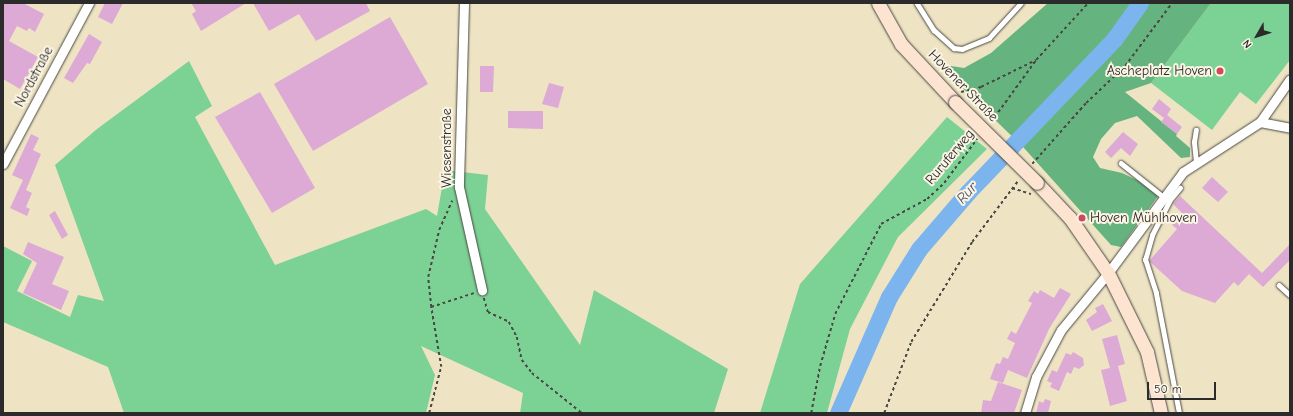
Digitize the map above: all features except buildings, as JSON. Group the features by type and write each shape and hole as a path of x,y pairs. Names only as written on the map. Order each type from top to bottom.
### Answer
{"main road":[{"name":"Hovener Straße","path":"878,3 901,44 957,97 1035,189 1070,218 1108,273 1147,352 1161,413"}],"street":[{"name":"Nordstraße","path":"3,164 89,3"},
{"name":"Wiesenstraße","path":"464,3 459,187 482,290"},
{"path":"1025,413 1036,377 1058,335 1166,199 1183,172 1196,162 1260,122 1290,79"},
{"path":"1260,122 1290,128"}],"lane":[{"path":"916,3 934,30 954,48 962,49 989,38 1021,3"},
{"path":"1196,130 1194,142 1196,162"},
{"path":"1121,163 1166,199"},
{"path":"1179,413 1156,293 1145,260 1152,235 1166,199 1180,188"},
{"path":"1279,285 1290,295"}],"path":[{"name":"Ruruferweg","path":"987,127 1036,60 1088,3"},
{"path":"1030,166 1086,103 1125,66 1172,3"},
{"path":"957,97 1036,60"},
{"name":"Ruruferweg","path":"811,413 820,366 835,314 881,224 926,199 944,183 979,138"},
{"path":"884,413 911,342 972,242 1021,177"},
{"path":"429,413 441,367 431,307 428,277 439,230 459,187"},
{"path":"1012,188 1035,189"},
{"path":"431,307 482,290"},
{"path":"486,302 488,312 509,322 517,337 522,360 532,373 582,413"}],"green space":[{"path":"1048,3 1211,3 1151,83 1125,92 1177,134 1176,136 1190,148 1190,157 1181,158 1137,116 1115,123 1101,139 1093,157 1100,168 1122,173 1139,181 1158,196 1121,247 1111,245 1024,148 938,64 964,68 991,53"},
{"name":"Ascheplatz Hoven","path":"1211,3 1290,3 1290,60 1256,104 1240,92 1212,130 1151,83"},
{"path":"189,61 212,106 195,117 275,265 426,209 437,216 445,170 488,175 485,209 580,345 594,290 728,369 714,413 520,413 523,393 421,346 435,375 426,413 124,413 108,367 3,322 3,246 32,261 17,291 70,317 78,295 104,301 55,165 97,129"},
{"path":"947,117 987,149 898,237 850,329 827,413 760,413 800,284"}],"waterway":[{"name":"Rur","path":"838,413 889,297 919,249 968,192 1115,38 1140,3"}],"place":[{"name":"Ascheplatz Hoven","path":"1220,71"},
{"name":"Hoven Mühlhoven","path":"1082,218"}]}
